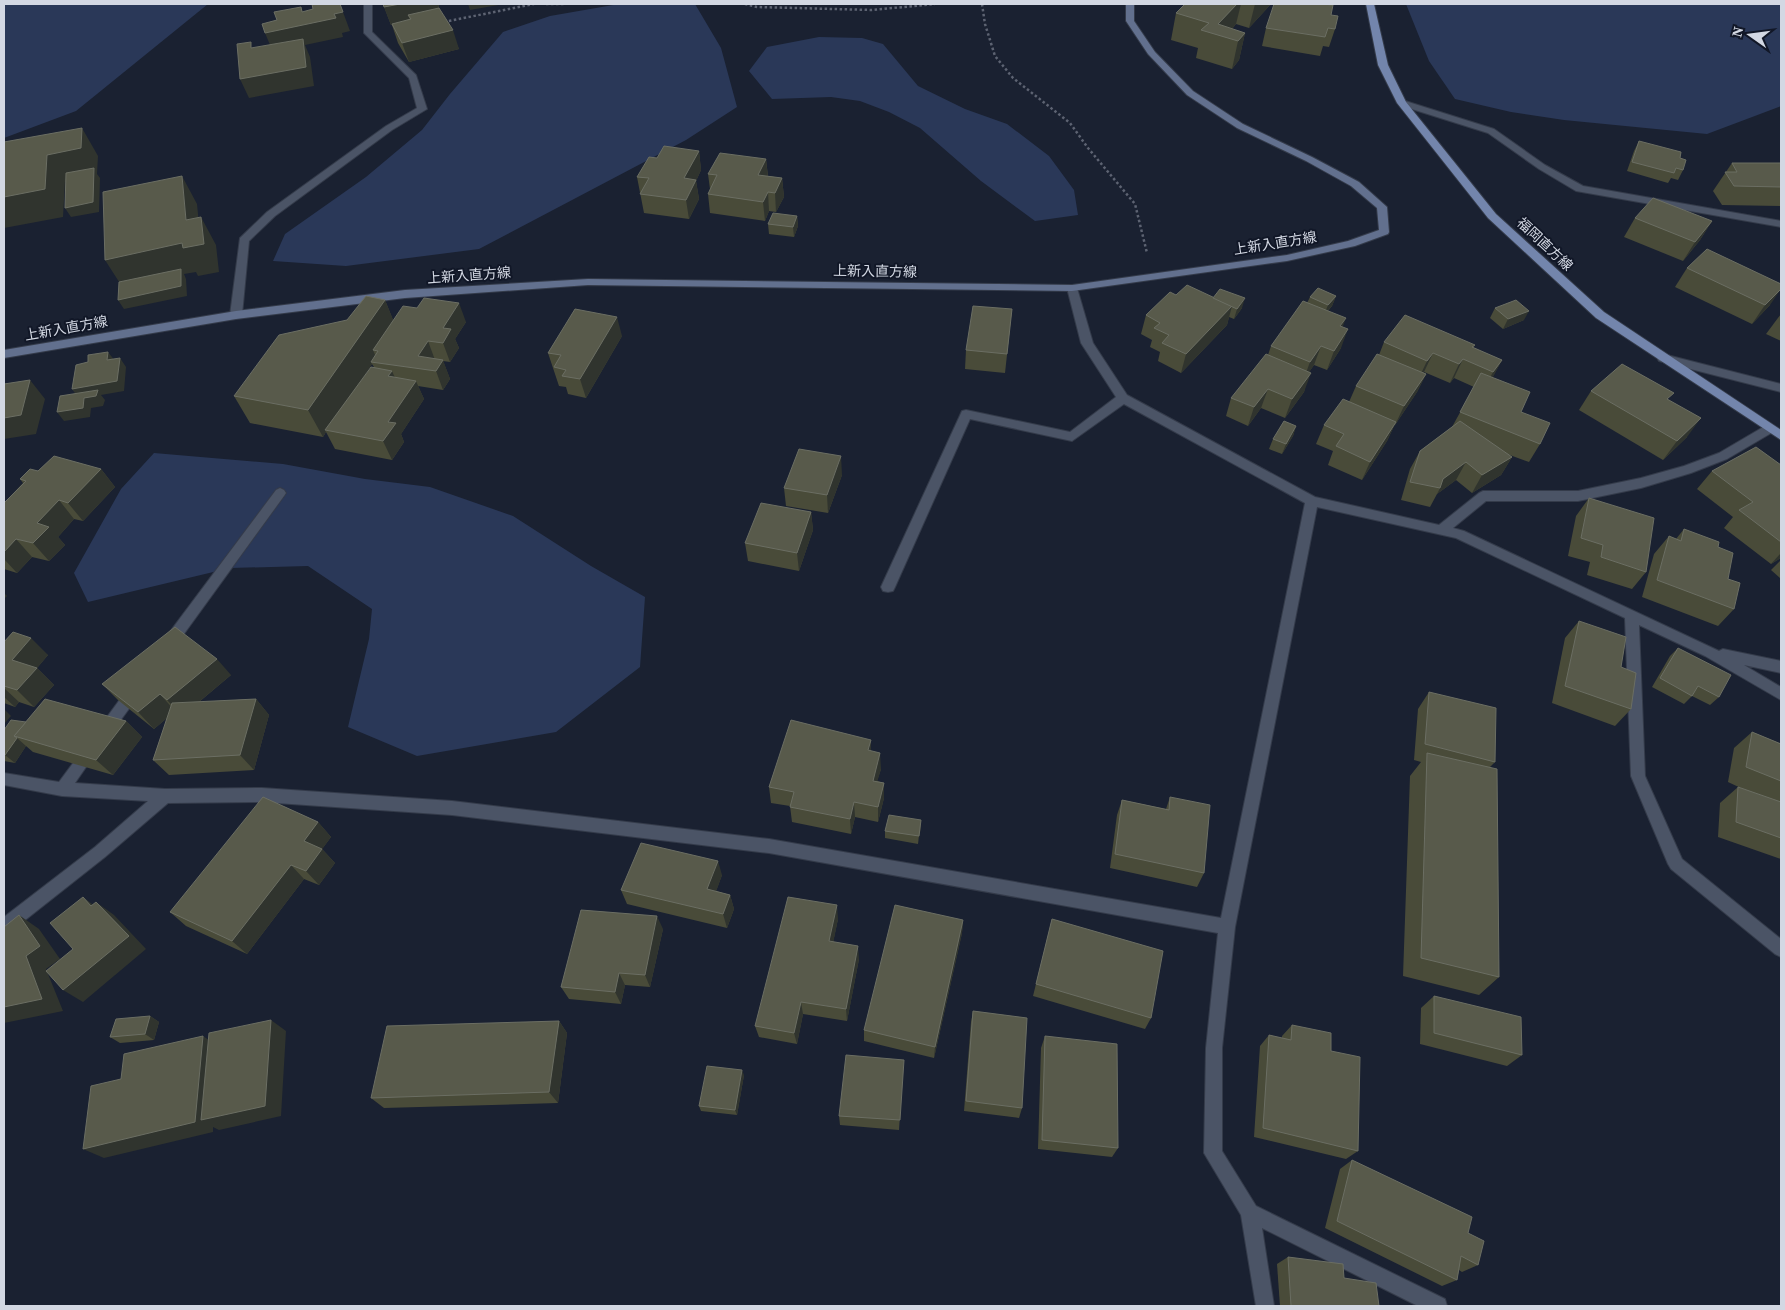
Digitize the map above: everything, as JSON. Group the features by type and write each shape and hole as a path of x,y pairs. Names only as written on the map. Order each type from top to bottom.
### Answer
{"main road":[{"name":"上新入直方線","path":"4,354 236,315 405,294 588,282 1072,288 1287,258 1352,244 1384,232 1382,207 1355,184 1309,159 1240,126 1190,93 1152,54 1130,21 1130,4"},
{"name":"福岡直方線","path":"1370,4 1383,65 1402,103 1492,216 1600,314 1662,358 1781,436"}],"street":[{"path":"236,315 244,240 271,214 389,128 422,109 413,77 368,33 368,4"},
{"path":"1402,103 1491,131 1542,167 1580,190 1781,224"},
{"path":"1072,288 1088,343 1124,398 1312,501 1459,534 1710,652 1781,694"},
{"path":"1662,358 1781,388"},
{"path":"888,587 966,414 1072,438 1124,398"},
{"path":"1441,530 1483,496 1578,496 1641,483 1687,470 1723,456 1769,429"},
{"path":"162,653 280,493"},
{"path":"1265,1306 1250,1212 1213,1154 1214,1048 1227,927 1312,501"},
{"path":"1632,616 1638,776 1676,864 1781,949"},
{"path":"1710,652 1781,668"},
{"path":"62,789 144,677"},
{"path":"4,779 62,789 165,796 262,795 452,808 759,844 1227,927"},
{"path":"4,926 100,852 165,796"},
{"path":"1250,1212 1438,1306"}],"path":[{"path":"438,23 534,4"},
{"path":"546,4 566,4"},
{"path":"745,4 757,8 872,10 935,4"},
{"path":"982,4 985,24 995,56 1013,78 1070,123 1088,148 1135,204 1152,276"}],"shaded area":[{"path":"4,4 208,4 76,111 4,138"},
{"path":"619,4 695,4 721,48 737,107 686,140 479,249 346,266 273,261 285,234 366,177 422,130 503,32 550,16"},
{"path":"1406,4 1781,4 1781,106 1707,134 1564,120 1511,112 1455,99 1429,61"},
{"path":"819,37 862,38 883,44 918,86 965,109 1007,124 1049,156 1074,190 1078,215 1035,221 981,181 920,128 889,112 860,101 831,97 772,99 749,71 767,47"},
{"path":"154,453 283,464 365,479 430,487 513,516 591,566 645,597 640,667 556,732 417,756 348,727 369,639 372,609 308,566 230,568 88,602 74,573 121,489"}],"building":[{"path":"312,4 340,4 343,12 334,14 336,18 265,33 262,24 277,20 274,12 301,7 302,12 313,9"},
{"path":"383,4 400,4 384,7"},
{"path":"1185,4 1237,4 1218,24 1245,33 1238,41 1201,30 1209,23 1176,13"},
{"path":"1274,4 1333,5 1331,15 1338,16 1335,29 1328,28 1325,37 1266,28"},
{"path":"439,8 453,30 402,43 392,24 411,19 408,15"},
{"path":"303,39 306,67 240,79 237,44 251,42 251,48"},
{"path":"82,128 81,148 47,155 45,189 4,197 4,142"},
{"path":"1639,141 1681,152 1680,158 1686,160 1683,170 1676,168 1674,173 1632,162"},
{"path":"664,146 699,151 684,178 696,180 686,200 640,194 649,178 637,177 649,157 657,158"},
{"path":"720,153 766,159 758,175 782,178 775,193 768,192 763,202 708,194 717,175 708,174"},
{"path":"1732,163 1781,163 1781,187 1734,186 1725,172 1737,172"},
{"path":"94,168 93,202 65,208 66,173"},
{"path":"182,176 186,220 201,217 204,244 183,248 182,243 105,260 103,192"},
{"path":"1653,198 1712,221 1695,242 1635,218"},
{"path":"773,213 797,216 793,227 768,224"},
{"path":"1707,249 1781,284 1781,289 1765,305 1687,268"},
{"path":"181,269 181,286 118,300 119,282"},
{"path":"1187,285 1232,306 1186,354 1162,343 1169,335 1154,328 1160,323 1146,315 1170,292 1176,295"},
{"path":"1318,288 1336,296 1328,305 1310,297"},
{"path":"1220,289 1245,298 1237,309 1213,298"},
{"path":"366,296 385,300 308,410 234,396 279,335 347,320"},
{"path":"424,298 459,303 443,328 451,329 443,343 428,341 418,356 443,360 436,371 371,362 378,351 373,350 403,306 417,308"},
{"path":"1516,300 1529,311 1508,319 1495,308"},
{"path":"1303,301 1346,318 1340,326 1348,329 1334,351 1321,346 1310,362 1271,346"},
{"path":"973,306 1012,309 1007,354 966,350"},
{"path":"575,309 617,317 580,379 562,376 566,370 554,367 561,355 548,353"},
{"path":"1405,315 1475,345 1472,347 1502,360 1493,372 1463,359 1459,364 1433,353 1427,361 1384,342"},
{"path":"108,352 107,360 120,358 117,381 72,389 76,365 88,362 88,355"},
{"path":"1266,354 1311,373 1292,399 1268,389 1254,407 1231,398"},
{"path":"1377,354 1426,374 1404,406 1356,386"},
{"path":"1622,364 1674,393 1667,399 1701,418 1677,441 1591,391"},
{"path":"371,367 392,371 388,376 416,381 388,422 396,423 383,441 325,430"},
{"path":"1481,373 1530,392 1521,412 1550,423 1540,444 1460,412"},
{"path":"30,380 21,415 4,418 4,384"},
{"path":"98,390 96,396 84,398 83,408 57,412 60,396"},
{"path":"1343,399 1396,422 1370,462 1336,446 1344,434 1324,425"},
{"path":"1284,421 1296,426 1286,444 1273,439"},
{"path":"1460,421 1512,457 1482,475 1466,462 1443,479 1440,488 1410,482 1420,451"},
{"path":"1756,447 1781,465 1781,542 1739,510 1753,502 1712,471"},
{"path":"799,449 841,456 827,495 784,488"},
{"path":"54,456 101,469 68,503 59,500 37,523 49,527 33,543 16,539 4,552 4,503 26,481 20,479 30,469 38,471"},
{"path":"1589,498 1654,518 1646,572 1601,557 1603,545 1581,538"},
{"path":"761,503 811,512 797,553 745,543"},
{"path":"1684,529 1719,542 1718,547 1733,553 1728,579 1740,583 1734,609 1657,580 1669,536 1681,541"},
{"path":"1579,621 1626,637 1621,667 1636,673 1631,709 1565,686"},
{"path":"175,627 217,659 167,700 160,694 138,712 102,684"},
{"path":"13,632 31,638 12,660 37,668 17,690 4,686 4,642"},
{"path":"1678,648 1731,675 1719,697 1698,686 1692,696 1660,678"},
{"path":"1429,692 1496,708 1495,762 1425,744"},
{"path":"45,699 126,721 96,760 14,736"},
{"path":"256,699 240,755 153,760 172,703"},
{"path":"11,720 26,722 14,736 17,738 4,755 4,730"},
{"path":"791,720 871,740 868,750 880,753 873,781 884,783 878,807 854,802 850,819 790,807 794,792 769,787"},
{"path":"1752,732 1781,744 1781,781 1746,767"},
{"path":"1427,753 1497,769 1499,977 1421,958"},
{"path":"1738,787 1781,802 1781,838 1736,822"},
{"path":"263,797 318,822 304,841 322,849 306,871 291,865 232,941 170,912"},
{"path":"1170,797 1210,805 1204,873 1115,854 1122,800 1169,810"},
{"path":"889,815 921,820 919,836 885,831"},
{"path":"641,843 718,861 707,889 730,895 723,914 621,890"},
{"path":"83,897 91,906 96,902 129,936 63,990 46,971 73,949 50,923"},
{"path":"788,897 837,905 829,941 858,946 846,1009 801,1002 794,1033 755,1026"},
{"path":"895,905 963,920 935,1047 864,1030"},
{"path":"581,910 657,916 645,975 619,973 615,992 561,987"},
{"path":"19,915 40,946 26,956 42,999 4,1007 4,927"},
{"path":"1052,919 1163,951 1151,1018 1036,984"},
{"path":"1434,996 1521,1017 1522,1055 1434,1033"},
{"path":"973,1011 1027,1018 1022,1108 966,1101"},
{"path":"150,1016 145,1034 110,1037 116,1019"},
{"path":"271,1020 265,1106 201,1120 209,1033"},
{"path":"559,1021 549,1092 371,1098 387,1026"},
{"path":"1292,1025 1331,1033 1331,1051 1360,1057 1358,1151 1263,1128 1269,1035 1291,1040"},
{"path":"203,1036 195,1122 83,1149 91,1086 121,1079 124,1054"},
{"path":"1045,1036 1117,1044 1118,1148 1042,1140"},
{"path":"846,1055 904,1060 900,1120 839,1116"},
{"path":"707,1066 742,1070 735,1110 699,1106"},
{"path":"1352,1160 1472,1217 1468,1233 1484,1241 1478,1265 1461,1256 1457,1280 1337,1221"},
{"path":"1288,1257 1343,1264 1344,1278 1376,1283 1379,1306 1291,1306"}]}
